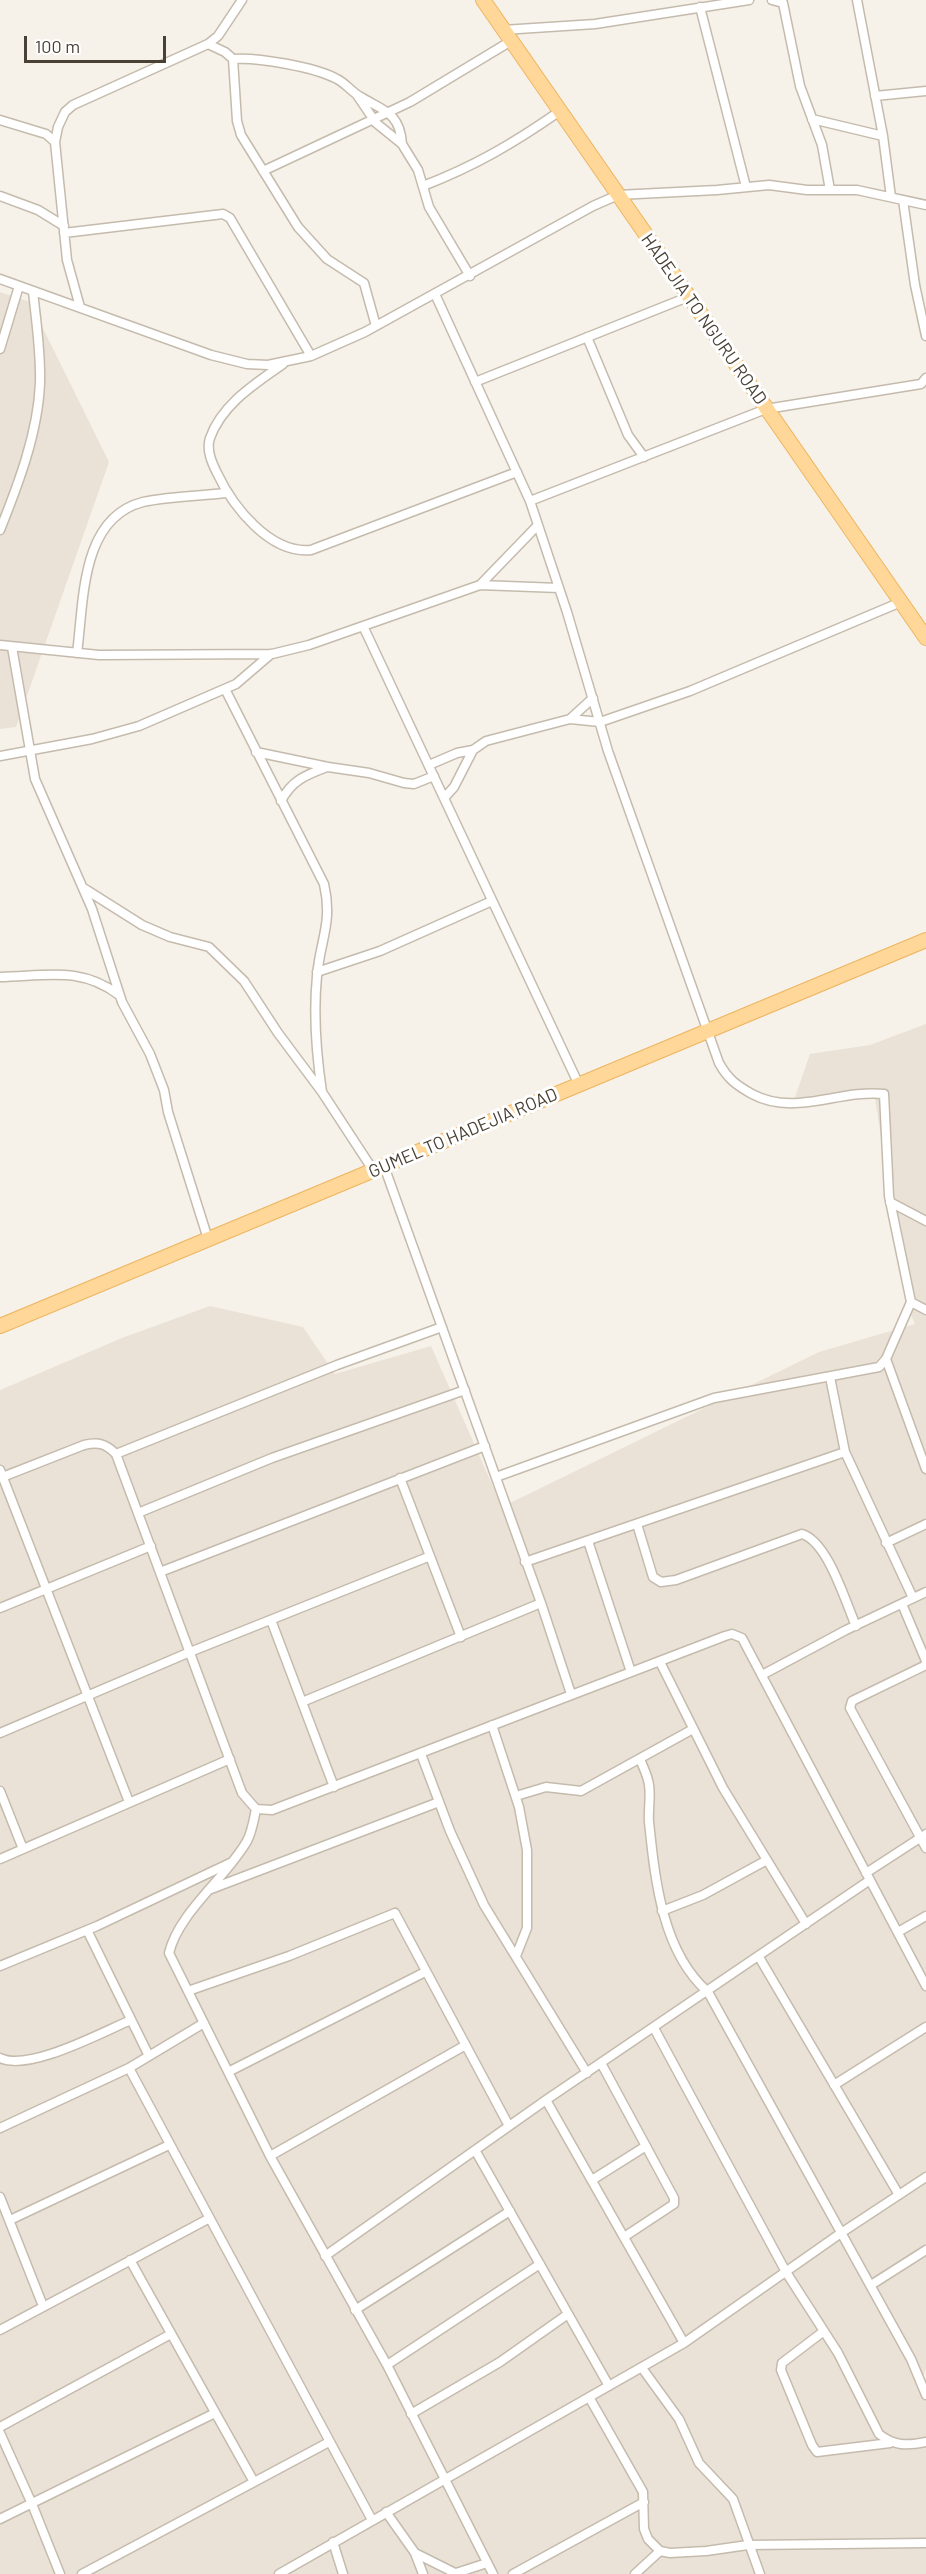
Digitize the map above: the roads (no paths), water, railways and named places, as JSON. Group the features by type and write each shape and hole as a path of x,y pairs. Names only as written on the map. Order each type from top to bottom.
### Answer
{"main road":[{"name":"HADEJIA TO NGURU ROAD","path":"483,0 926,638"},
{"name":"GUMEL TO HADEJIA ROAD","path":"0,1326 926,940"}],"street":[{"path":"80,308 67,260 55,142 62,119 73,105 208,44 218,36 242,0"},
{"path":"263,171 410,102 474,66 507,35 750,0"},
{"path":"772,0 787,2 800,86 822,145 830,190"},
{"path":"857,0 883,136 891,197"},
{"path":"700,7 746,187"},
{"path":"208,44 225,52 233,59 237,121 241,135 298,227 327,259 364,283 376,326"},
{"path":"233,59 252,57 270,60 334,77 357,95 389,111 396,123 402,144 418,170 429,207 470,276"},
{"path":"875,96 926,91"},
{"path":"357,95 373,119 402,144"},
{"path":"423,186 463,171 508,147 560,111"},
{"path":"812,119 883,136"},
{"path":"0,120 46,134 55,142"},
{"path":"0,279 211,355 247,364 286,363 311,356 376,326 470,276 592,206 618,195 770,185 858,190 926,205"},
{"path":"0,196 38,210 64,229 223,214 230,218 260,266 311,356"},
{"path":"903,200 915,285 926,336"},
{"path":"0,349 19,286"},
{"path":"0,530 16,491 36,415 40,362 33,291"},
{"path":"435,294 530,501 600,723 719,1064 730,1082 765,1101 785,1105 875,1093 884,1095 890,1202 911,1302 886,1359 879,1367 714,1398 496,1477"},
{"path":"475,382 688,297"},
{"path":"587,337 624,426 644,457"},
{"path":"286,363 252,386 230,405 210,439 212,462 226,494 245,516 272,538 298,551 311,550 517,472"},
{"path":"530,501 766,409 921,384 926,378"},
{"path":"77,653 91,556 108,521 142,503 226,494"},
{"path":"480,585 538,525"},
{"path":"0,645 77,653 272,654 309,645 480,585 559,588"},
{"path":"429,765 457,753 473,750 486,741 570,719 600,723 690,691 901,602"},
{"path":"363,626 579,1085"},
{"path":"12,647 35,779 84,888 120,995 150,1054 164,1090 207,1239"},
{"path":"0,756 30,752 139,726 236,684 272,654"},
{"path":"225,689 324,884 328,904 326,935 317,972 315,1048 322,1092"},
{"path":"570,719 592,698"},
{"path":"444,798 454,788 473,750"},
{"path":"256,752 369,773 404,783 414,784 434,776"},
{"path":"281,801 289,786 297,779 328,767"},
{"path":"84,888 142,925 170,937 209,947 244,981 278,1033 378,1168 442,1327 571,1694"},
{"path":"317,972 380,951 492,901"},
{"path":"0,977 76,974 103,982 120,995"},
{"path":"890,1202 926,1221"},
{"path":"911,1302 926,1310"},
{"path":"116,1454 337,1365 442,1327"},
{"path":"886,1359 923,1450 926,1469"},
{"path":"830,1377 845,1452 913,1598"},
{"path":"138,1514 272,1458 465,1390"},
{"path":"129,1802 44,1590 1,1474 98,1442 108,1446 116,1454 242,1793 256,1809 272,1810 725,1636 738,1635 742,1638 762,1675 926,1986"},
{"path":"160,1572 485,1446"},
{"path":"525,1562 845,1452"},
{"path":"400,1478 460,1637"},
{"path":"637,1524 653,1577 661,1582 676,1580 802,1534 810,1537 822,1550 856,1626"},
{"path":"886,1543 926,1524"},
{"path":"588,1541 631,1672"},
{"path":"0,1608 151,1546"},
{"path":"0,1733 190,1652 428,1557"},
{"path":"762,1675 926,1592"},
{"path":"302,1702 541,1604"},
{"path":"902,1604 926,1663 852,1701 850,1708 923,1836 926,1848"},
{"path":"271,1620 334,1787"},
{"path":"660,1662 723,1788 806,1923"},
{"path":"492,1725 516,1797 527,1850 527,1928 516,1956"},
{"path":"516,1797 546,1787 581,1791 693,1729"},
{"path":"421,1754 439,1802 484,1905 587,2073"},
{"path":"0,1859 230,1759"},
{"path":"640,1759 649,1784 649,1820 663,1911 693,1979 708,1992 871,2285 911,2359 926,2395"},
{"path":"0,1791 23,1848"},
{"path":"211,1889 439,1802"},
{"path":"256,1809 248,1839 172,1942 169,1953 230,2071 270,2156 387,2365 493,2574"},
{"path":"325,2256 546,2100 759,1957 923,1836"},
{"path":"663,1911 703,1895 767,1860"},
{"path":"0,1966 87,1930 232,1862"},
{"path":"188,1991 288,1956 395,1913 509,2127"},
{"path":"897,1932 926,1916"},
{"path":"87,1930 149,2056"},
{"path":"759,1957 899,2195"},
{"path":"230,2071 425,1972"},
{"path":"0,2058 6,2061 26,2060 59,2051 131,2020"},
{"path":"0,2128 129,2068 204,2023"},
{"path":"834,2085 926,2027"},
{"path":"654,2028 786,2271 824,2331 879,2434 890,2443"},
{"path":"270,2156 464,2046"},
{"path":"601,2063 674,2198 674,2204 624,2237"},
{"path":"129,2068 208,2219 372,2520"},
{"path":"546,2100 684,2343"},
{"path":"10,2220 169,2145"},
{"path":"592,2180 646,2146"},
{"path":"475,2150 609,2386"},
{"path":"279,2574 684,2343 841,2232 926,2177"},
{"path":"0,2197 43,2306"},
{"path":"356,2310 510,2211"},
{"path":"0,2330 208,2219"},
{"path":"871,2285 926,2250"},
{"path":"130,2260 254,2482"},
{"path":"387,2365 540,2264"},
{"path":"411,2414 500,2361 568,2314"},
{"path":"824,2331 783,2363 781,2370 812,2445 818,2452 890,2443 909,2446 926,2442"},
{"path":"0,2427 171,2334"},
{"path":"642,2368 679,2419 699,2463 733,2499 747,2544 760,2574"},
{"path":"589,2397 638,2483 644,2502 644,2529 648,2539 660,2551"},
{"path":"0,2519 215,2413"},
{"path":"0,2433 60,2574"},
{"path":"82,2574 329,2442"},
{"path":"513,2574 644,2502"},
{"path":"386,2512 415,2553 423,2574"},
{"path":"333,2542 343,2574"},
{"path":"635,2574 660,2551 706,2551 747,2544 926,2543"},
{"path":"415,2553 454,2574 487,2563"}]}
